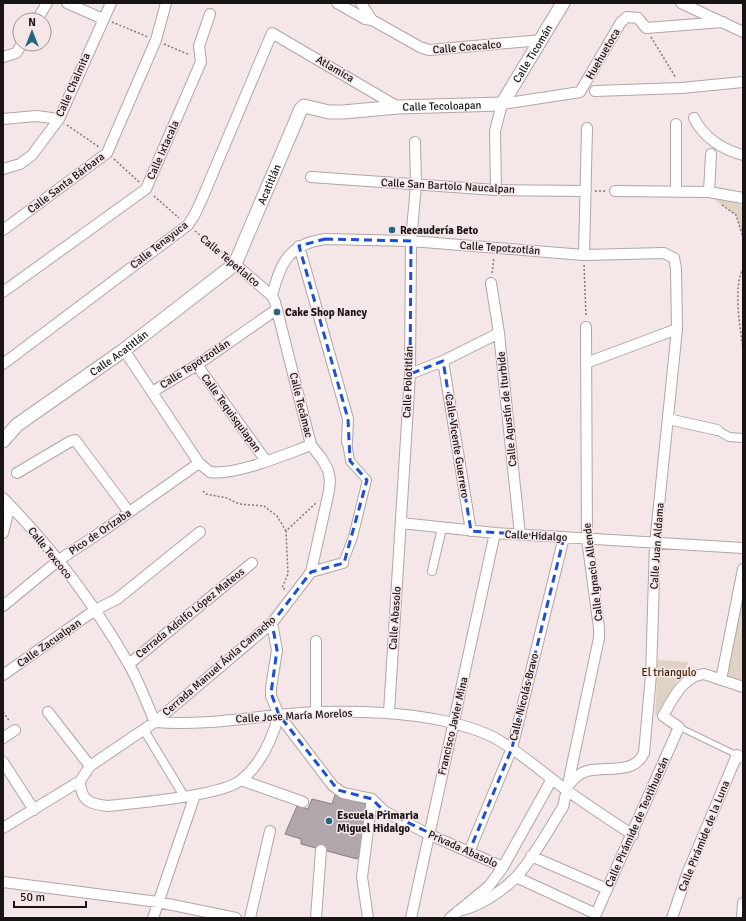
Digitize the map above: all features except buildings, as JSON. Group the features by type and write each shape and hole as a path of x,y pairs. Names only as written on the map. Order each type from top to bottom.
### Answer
{"street":[{"path":"42,12 47,3"},
{"path":"67,3 103,19"},
{"name":"Calle Chalmita","path":"3,169 20,164 32,155 59,118 111,3"},
{"name":"Calle Santa Bárbara","path":"3,230 107,153 156,40 166,3"},
{"path":"336,3 365,19 372,20"},
{"name":"Calle Coacalco","path":"361,3 372,20 420,47 429,50 542,40"},
{"name":"Calle Ticomán","path":"502,104 563,3"},
{"path":"681,3 743,32"},
{"name":"Calle Ixtacala","path":"3,292 146,189 201,62 199,46 210,14"},
{"name":"Huehuetoca","path":"580,92 624,20 628,17 636,17 646,28"},
{"path":"646,28 723,22"},
{"name":"Atlamica","path":"272,33 398,107"},
{"name":"Calle Tenayuca","path":"3,364 188,225 196,214 272,33"},
{"path":"3,57 17,52"},
{"path":"595,91 681,88 743,82"},
{"name":"Calle Tecoloapan","path":"304,106 329,112 343,112 398,107 502,104 580,92"},
{"path":"496,190 495,131 502,104"},
{"name":"Acatitlán","path":"235,264 277,163 301,109 304,106"},
{"path":"3,119 36,116 59,118"},
{"path":"694,118 698,125 713,141 728,151 743,155"},
{"path":"676,124 676,191"},
{"path":"584,254 587,128"},
{"name":"Calle Polotitlán","path":"401,523 410,374 411,241 416,185 415,142"},
{"path":"709,192 710,154"},
{"name":"Calle San Bartolo Naucalpan","path":"311,177 496,190 586,191"},
{"path":"615,191 709,192 743,198"},
{"name":"Calle Tepotzotlán","path":"299,246 312,241 325,239 411,241 584,254 664,253"},
{"path":"272,296 280,267 299,246"},
{"path":"299,246 348,419 347,442 350,461 367,480 353,538 343,563 311,572"},
{"name":"Calle Juan Aldama","path":"566,789 574,778 580,774 587,771 630,767 637,764 644,753 651,675 655,544 677,329 675,262 674,258 664,253"},
{"name":"Calle Tepetlalco","path":"235,264 272,296"},
{"name":"Calle Acatitlán","path":"3,441 17,425 124,350 235,264"},
{"name":"Calle Agustín de Iturbide","path":"491,283 499,333 520,535"},
{"name":"Calle Tecámac","path":"199,462 206,470 213,473 223,472 266,461 311,445 277,309 272,296"},
{"name":"Calle Tepotzotlán","path":"152,392 196,365 277,309"},
{"name":"Calle Ignacio Allende","path":"458,911 469,909 479,904 516,877 562,807 566,789 599,638 599,628 587,539 586,327"},
{"path":"586,363 677,329"},
{"path":"410,374 499,333"},
{"path":"124,350 199,462"},
{"name":"Calle Vicente Guerrero","path":"443,360 471,531"},
{"name":"Calle Tequisquiapan","path":"196,365 266,461"},
{"path":"668,419 717,430 729,437 743,438"},
{"path":"17,473 75,440 129,512"},
{"name":"Cerrada Manuel Ávila Camacho","path":"155,722 272,623 311,572 329,491 328,470 311,445"},
{"name":"Pico de Orizaba","path":"3,606 59,560 199,462"},
{"path":"3,533 6,501"},
{"name":"Calle Texcoco","path":"6,501 59,560 95,610 129,664 155,722"},
{"name":"Calle Hidalgo","path":"401,523 495,534 743,548"},
{"name":"Calle Abasolo","path":"389,712 401,523"},
{"path":"432,571 442,528"},
{"name":"Calle Zacualpan","path":"3,675 95,610 118,599 200,532"},
{"name":"Francisco Javier Mina","path":"411,918 428,834 455,724 495,534"},
{"name":"Calle Nicolás Bravo","path":"469,852 512,748 564,538"},
{"name":"Cerrada Adolfo López Mateos","path":"129,664 252,563"},
{"path":"721,680 743,569"},
{"path":"272,623 277,650 271,693 279,715 333,786 343,793 372,799 362,877 368,918"},
{"path":"316,641 316,712"},
{"path":"679,727 663,716 672,699 686,683 694,677 704,674 743,687"},
{"path":"48,712 90,766"},
{"name":"Calle Jose María Morelos","path":"155,722 179,724 316,712 389,712 421,716 455,724 475,729 494,737 512,748 552,779 633,835"},
{"path":"80,781 82,794 85,800 100,805 129,804 195,795 224,789 242,780 262,756 274,731 279,715"},
{"path":"3,828 80,781 90,766 155,722"},
{"name":"Calle Pirámide de Teotihuacán","path":"597,916 607,889 633,835 679,727"},
{"path":"3,738 15,730"},
{"path":"144,730 184,796"},
{"name":"Calle Pirámide de la Luna","path":"672,918 687,874 740,756"},
{"path":"3,762 34,810"},
{"path":"450,918 489,886 504,867 552,779"},
{"path":"242,780 303,802"},
{"path":"153,918 195,795"},
{"name":"Privada Abasolo","path":"372,799 384,812 428,834 504,867"},
{"path":"250,918 270,832"},
{"path":"316,918 321,850"},
{"path":"531,856 607,889"},
{"path":"516,877 597,916"},
{"path":"3,882 158,902 236,918"},
{"path":"742,918 743,903"}],"lane":[{"path":"679,727 740,756"}],"path":[{"path":"646,28 681,88"},
{"name":"Calle Tepetlalco","path":"59,118 107,153 146,189 235,264"},
{"path":"586,191 615,191"},
{"path":"720,203 736,215 743,237"},
{"path":"491,283 495,247"},
{"path":"584,254 586,327"},
{"path":"743,268 740,275 738,288 743,349"},
{"path":"203,491 206,494 227,498 239,504 264,506 276,516 286,531 288,574 282,588 294,594"},
{"path":"286,531 329,491"}],"highlighted area":[{"path":"325,239 411,241 410,374 443,361 471,531 564,537 512,748 469,852 384,811 372,799 338,790 279,715 271,693 277,650 272,623 311,572 344,563 367,480 350,461 348,419 299,246"}],"green space":[{"path":"709,196 731,199 743,206 743,237 736,215"},
{"path":"743,569 743,687 721,680"},
{"name":"El triangulo","path":"658,660 689,662 655,717"}],"place":[{"name":"Recaudería Beto","path":"392,230"},
{"name":"Cake Shop Nancy","path":"277,312"},
{"name":"Escuela Primaria Miguel Hidalgo","path":"329,821"}]}
